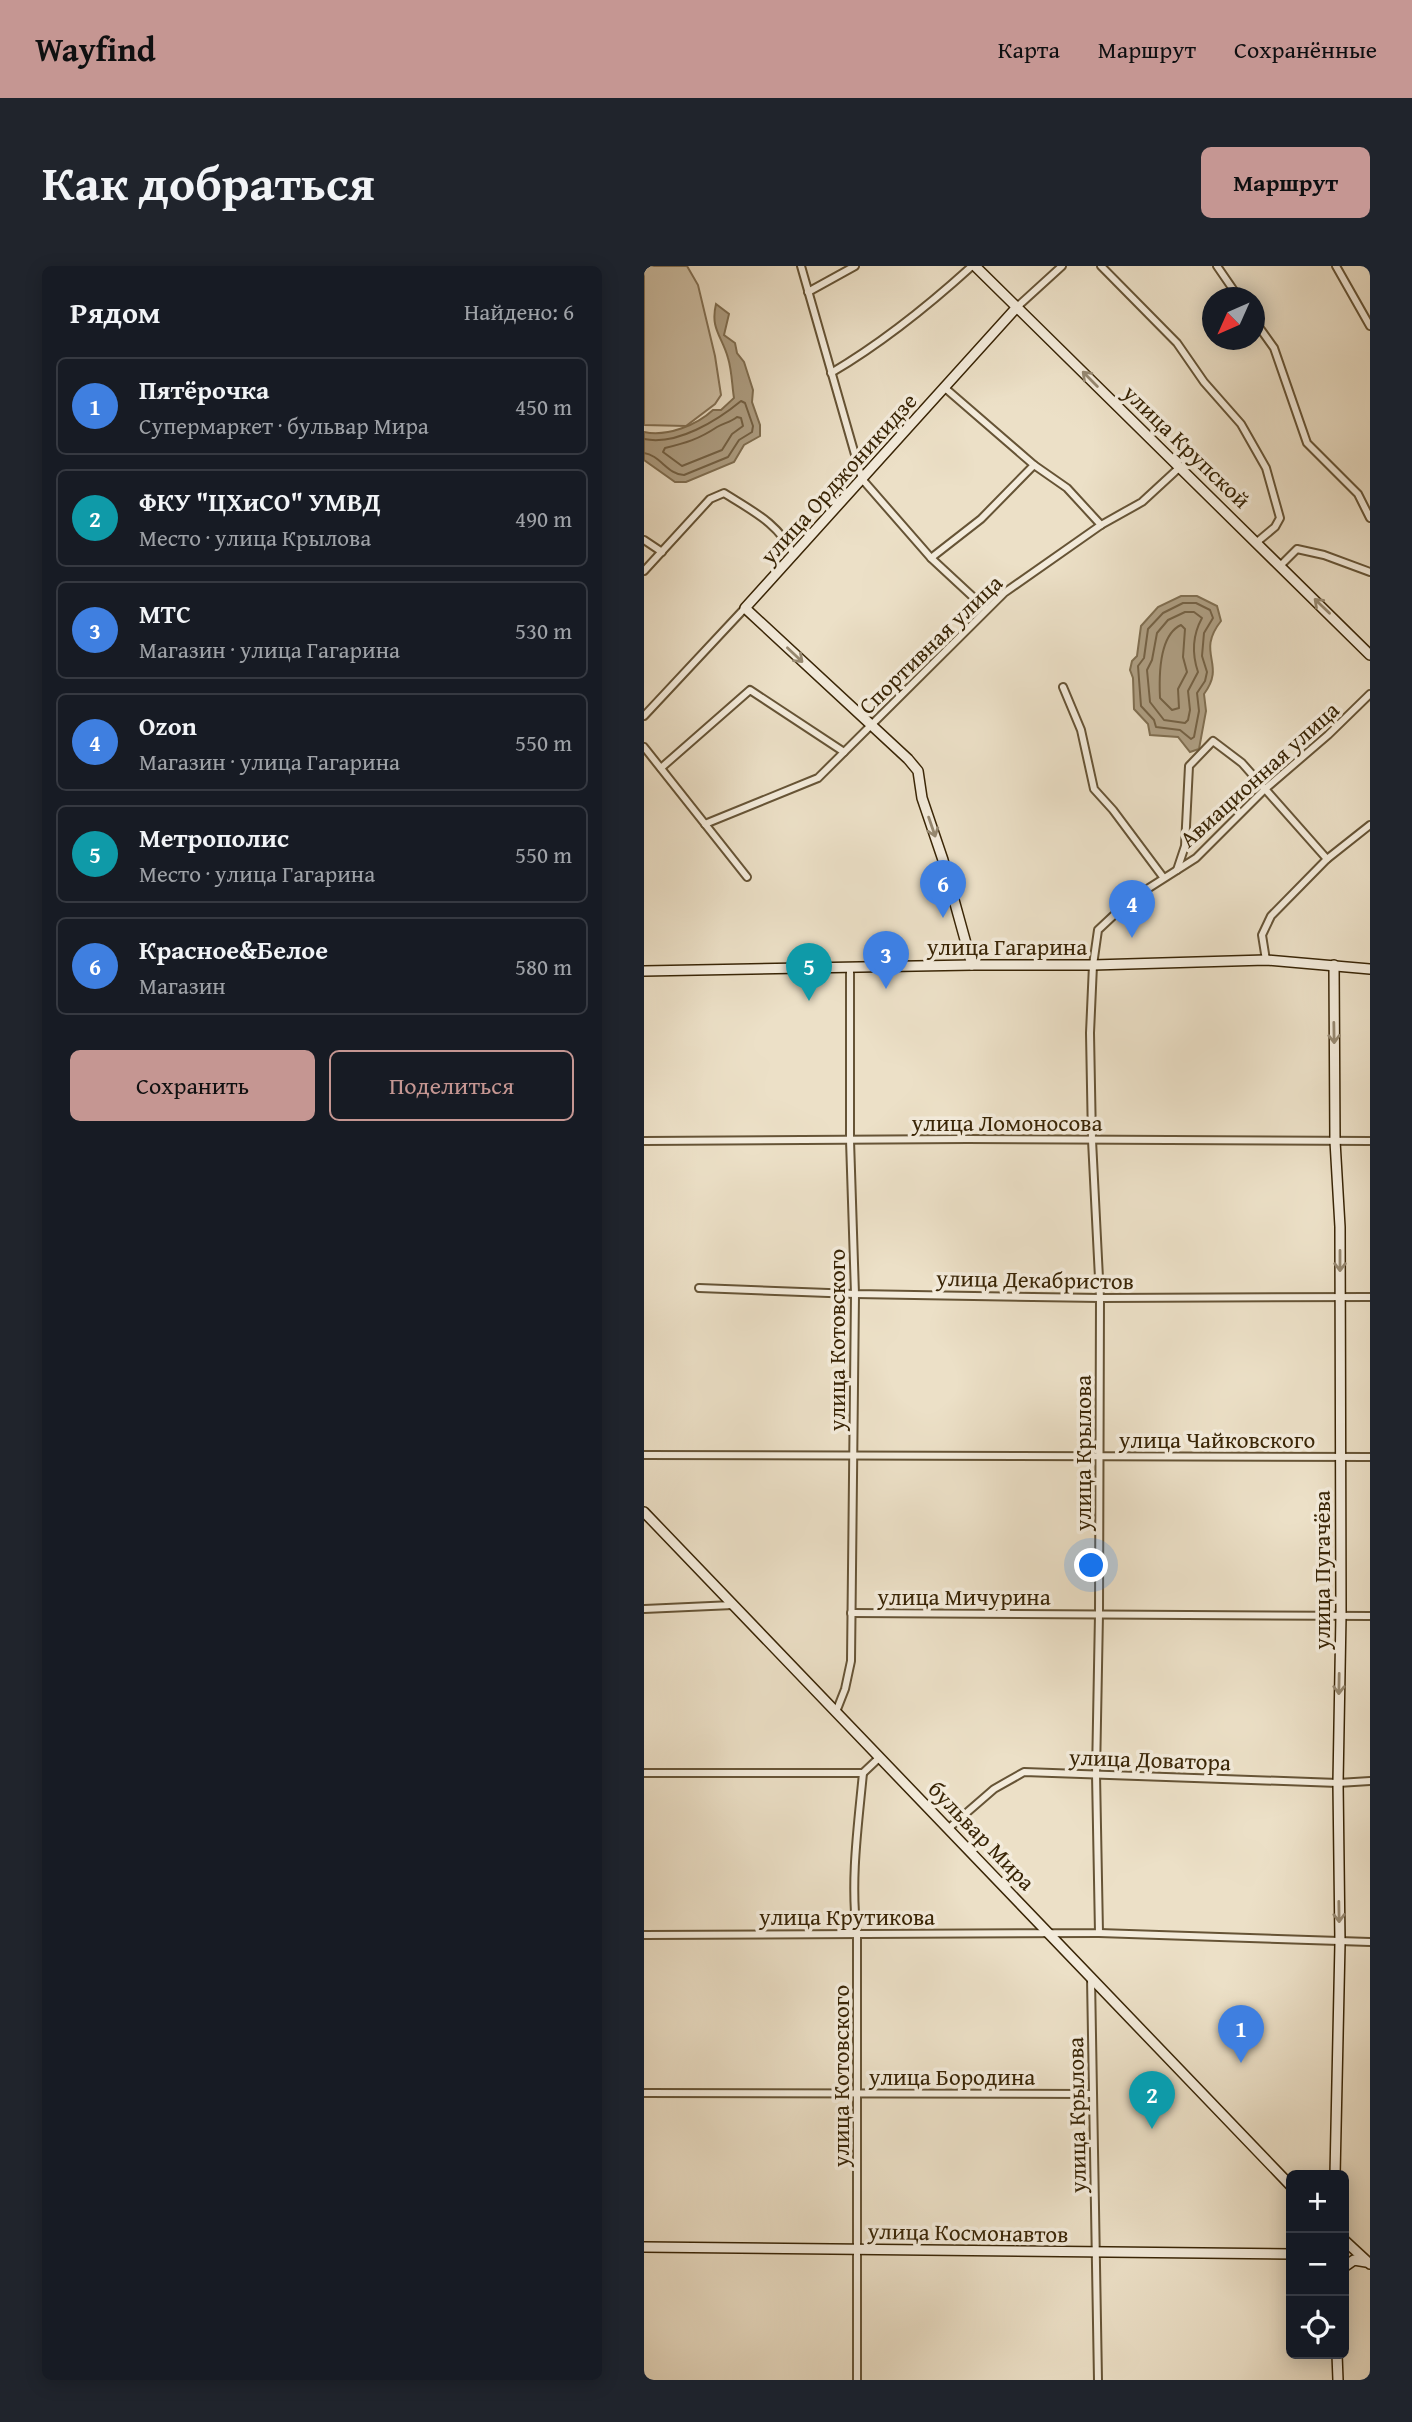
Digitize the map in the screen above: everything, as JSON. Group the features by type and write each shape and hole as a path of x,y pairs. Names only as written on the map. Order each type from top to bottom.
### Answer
{"street":[{"path":"801,266 862,480 931,558 986,609"},
{"path":"808,292 855,266"},
{"path":"831,373 873,347 973,266"},
{"name":"улица Крупской","path":"973,266 1370,655"},
{"name":"улица Орджоникидзе","path":"644,716 794,555 1017,307 1062,266"},
{"path":"1101,266 1177,343 1204,382 1241,424 1254,446 1266,468 1280,518 1275,527 1257,542"},
{"path":"1217,266 1231,287"},
{"path":"1336,266 1370,326"},
{"path":"1265,335 1274,348 1307,443 1358,494 1370,518"},
{"path":"945,388 1034,465 1067,488 1101,525"},
{"path":"931,558 981,519 1034,465"},
{"name":"Спортивная улица","path":"705,824 818,778 1004,593 1101,525 1142,502 1180,467"},
{"path":"644,572 710,499 724,493 773,523 788,542 794,555"},
{"path":"644,540 662,552"},
{"path":"1281,565 1297,549 1324,555 1370,572"},
{"path":"745,608 872,725 918,772 922,798 943,860 972,965"},
{"path":"1063,687 1081,730 1094,789 1163,877"},
{"path":"661,768 751,691 844,752"},
{"name":"Авиационная улица","path":"1093,965 1098,930 1130,900 1196,858 1265,790 1370,694"},
{"path":"1177,870 1185,846 1189,766 1213,741 1242,763 1327,859"},
{"path":"644,747 747,877"},
{"path":"1266,960 1262,935 1266,922 1327,859 1370,825"},
{"name":"улица Гагарина","path":"644,971 1266,960 1370,969"},
{"name":"улица Крылова","path":"1093,965 1090,1033 1092,1140 1100,1298 1096,1774 1099,1933"},
{"name":"улица Пугачёва","path":"1334,965 1335,1141 1340,1227 1341,1615 1338,1783 1340,1943 1335,2170"},
{"name":"улица Котовского","path":"836,1712 845,1689 851,1661 855,1294 850,1140 850,967"},
{"name":"улица Ломоносова","path":"644,1141 1370,1141"},
{"name":"улица Декабристов","path":"699,1288 855,1294 1100,1298 1370,1297"},
{"name":"улица Чайковского","path":"644,1455 1370,1457"},
{"name":"бульвар Мира","path":"644,1512 1286,2181"},
{"path":"644,1609 733,1605"},
{"name":"улица Мичурина","path":"851,1613 1370,1616"},
{"path":"644,1773 863,1773 880,1757"},
{"name":"улица Доватора","path":"948,1828 994,1789 1024,1772 1370,1782"},
{"name":"улица Котовского","path":"858,2380 857,1934 853,1908 863,1773"},
{"path":"1050,1933 1370,1942"},
{"name":"улица Крутикова","path":"644,1934 1050,1933"},
{"name":"улица Крылова","path":"1091,1976 1098,2380"},
{"name":"улица Бородина","path":"644,2093 1091,2094"},
{"path":"1349,2245 1369,2263"},
{"name":"улица Космонавтов","path":"644,2247 1286,2254"},
{"path":"1349,2264 1354,2260 1369,2263"},
{"path":"1337,2359 1338,2380"}],"shaded area":[{"path":"644,266 687,266 698,285 715,356 721,395 715,404 686,426 644,425"}],"water":[{"path":"716,304 729,314 724,335 735,343 737,353 744,362 753,390 752,402 760,425 760,436 744,445 734,462 686,482 675,482 644,460 644,432 662,433 681,428 713,410 721,410 734,398 726,350 716,326"},
{"path":"1181,596 1197,596 1217,606 1221,621 1211,642 1213,674 1204,694 1206,711 1199,749 1190,752 1178,737 1150,735 1148,724 1134,709 1133,678 1130,670 1132,661 1137,656 1141,626 1158,607"}],"place":[{"name":"Красное&Белое","path":"943,918"},
{"name":"Ozon","path":"1132,938"},
{"name":"МТС","path":"886,989"},
{"name":"Метрополис","path":"809,1001"},
{"name":"Пятёрочка","path":"1241,2063"},
{"name":"ФКУ \"ЦХиСО\" УМВД","path":"1152,2129"}]}
